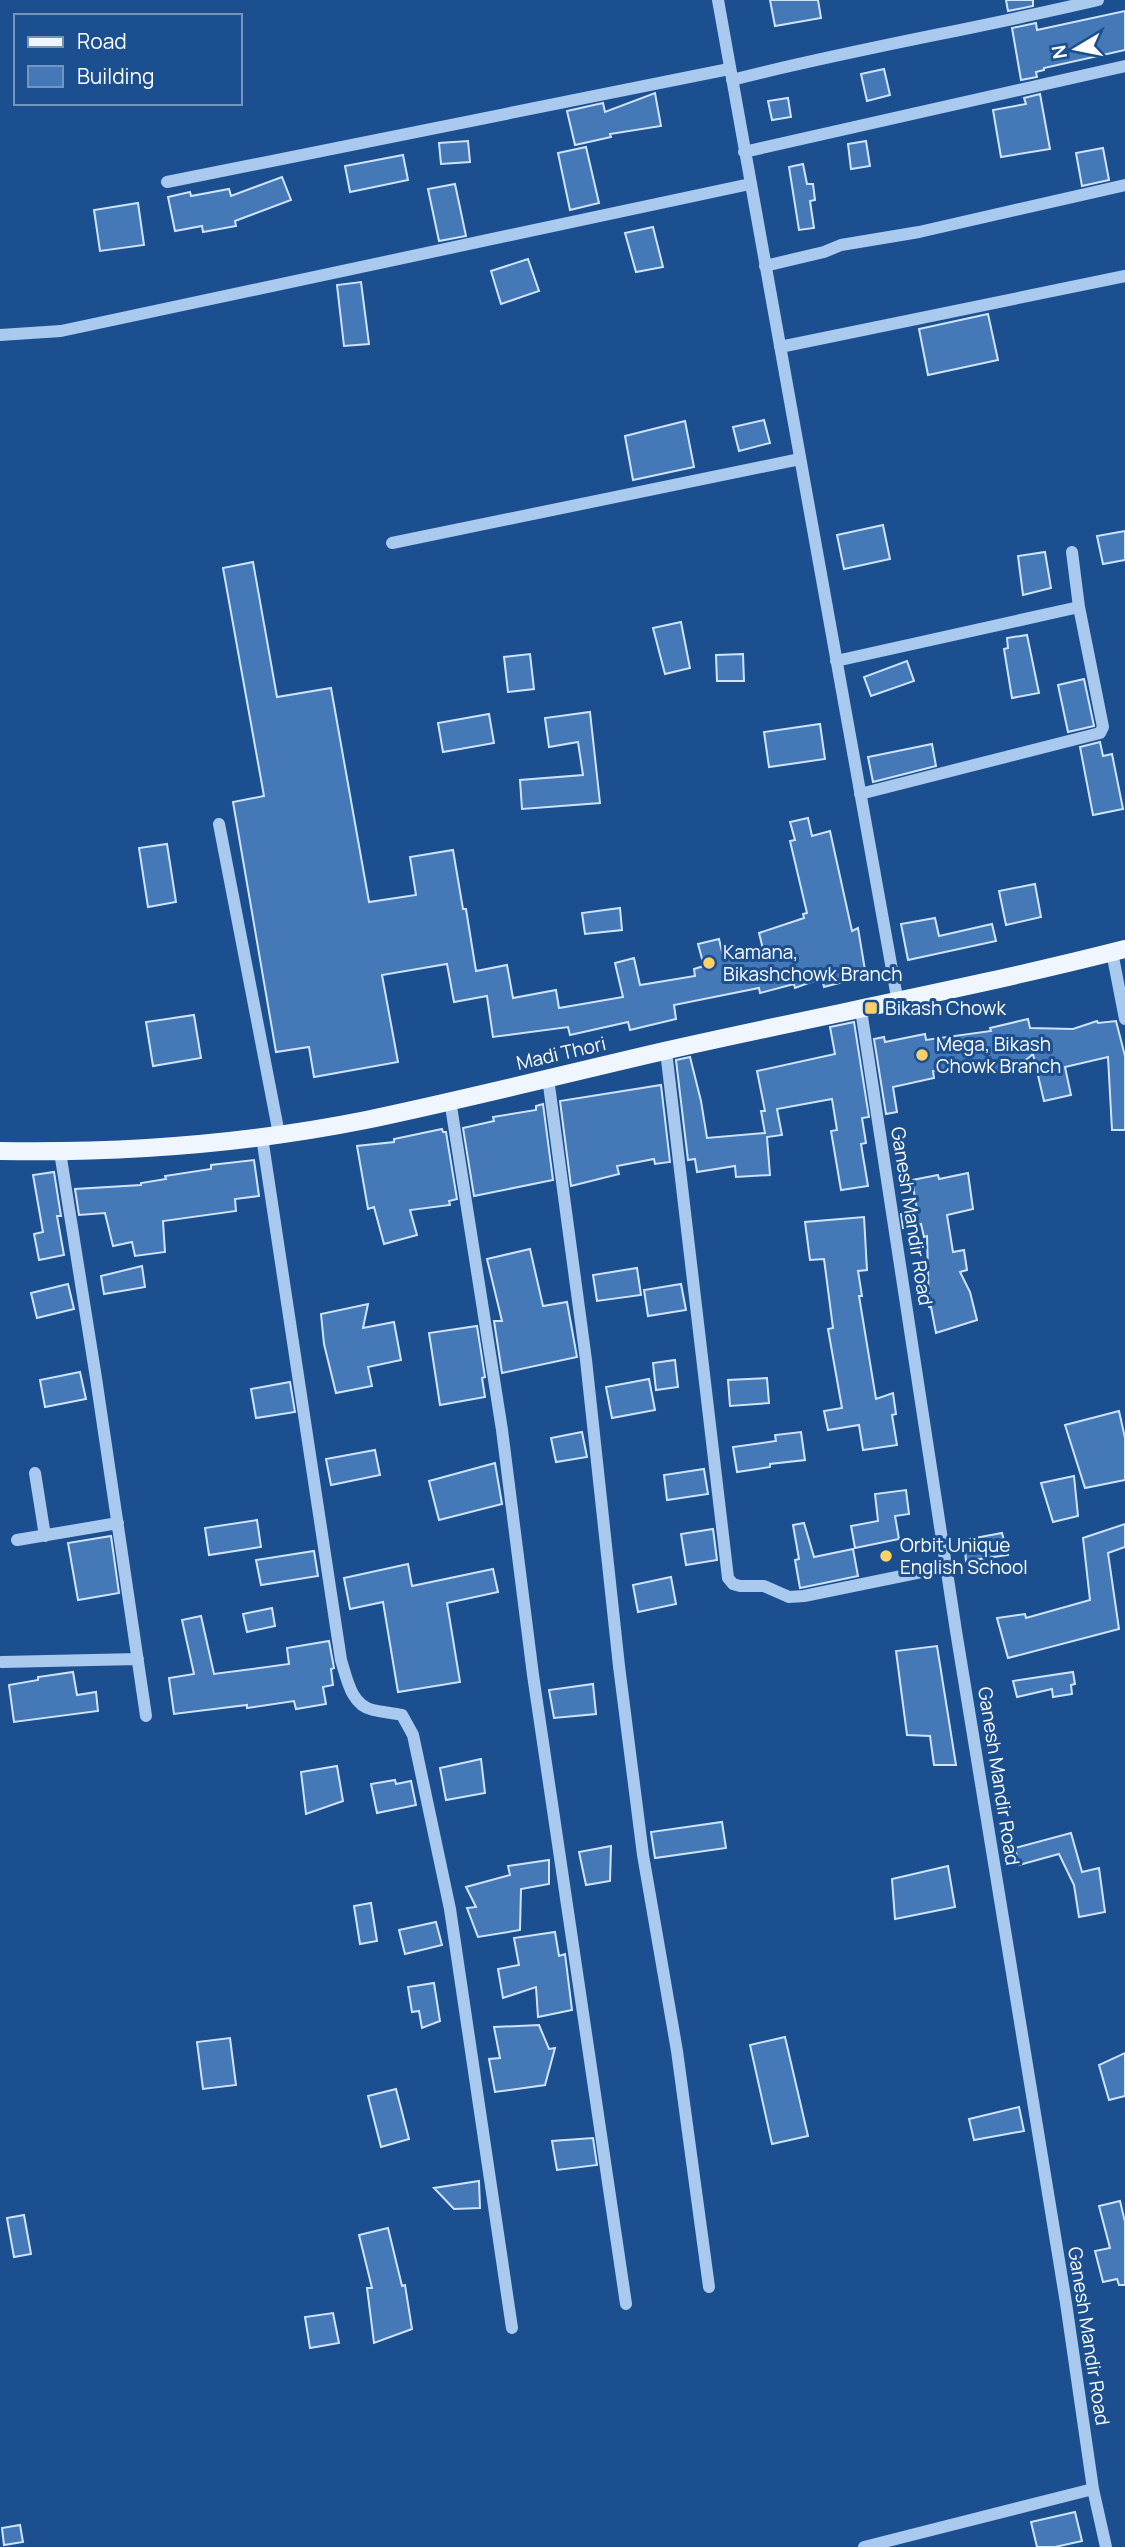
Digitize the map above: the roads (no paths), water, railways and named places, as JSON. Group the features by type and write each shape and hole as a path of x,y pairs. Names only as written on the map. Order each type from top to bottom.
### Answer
{"main road":[{"name":"Madi Thori","path":"0,1152 173,1147 365,1120 666,1051 898,1003 1118,951"}],"street":[{"path":"718,0 898,1003"},
{"path":"167,182 985,26 1098,0"},
{"path":"744,152 1125,66"},
{"path":"0,335 61,331 750,184"},
{"path":"765,266 824,252 841,245 919,232 1125,185"},
{"path":"780,347 1125,276"},
{"path":"392,542 800,459"},
{"path":"860,794 1100,733 1103,727 1079,607 1072,552"},
{"path":"836,661 1079,607"},
{"path":"219,824 270,1135 341,1660 351,1692 360,1705 401,1715 413,1735 450,1909 512,2328"},
{"path":"1118,951 1125,1019"},
{"name":"Ganesh Mandir Road","path":"861,1010 946,1567 1066,2303 1093,2489 1106,2547"},
{"path":"666,1051 728,1578 733,1584 764,1586 789,1597 946,1567"},
{"path":"548,1078 586,1360 619,1666 643,1855 677,2051 709,2287"},
{"path":"450,1100 502,1430 535,1689 626,2304"},
{"path":"60,1152 146,1716"},
{"path":"36,1473 45,1536"},
{"path":"17,1540 118,1524"},
{"path":"2,1662 138,1659"},
{"path":"864,2547 1093,2489"}],"place":[{"name":"Kamana, Bikashchowk Branch","path":"709,963"},
{"name":"Bikash Chowk","path":"871,1008"},
{"name":"Mega, Bikash Chowk Branch","path":"922,1055"},
{"name":"Orbit Unique English School","path":"886,1556"}]}
